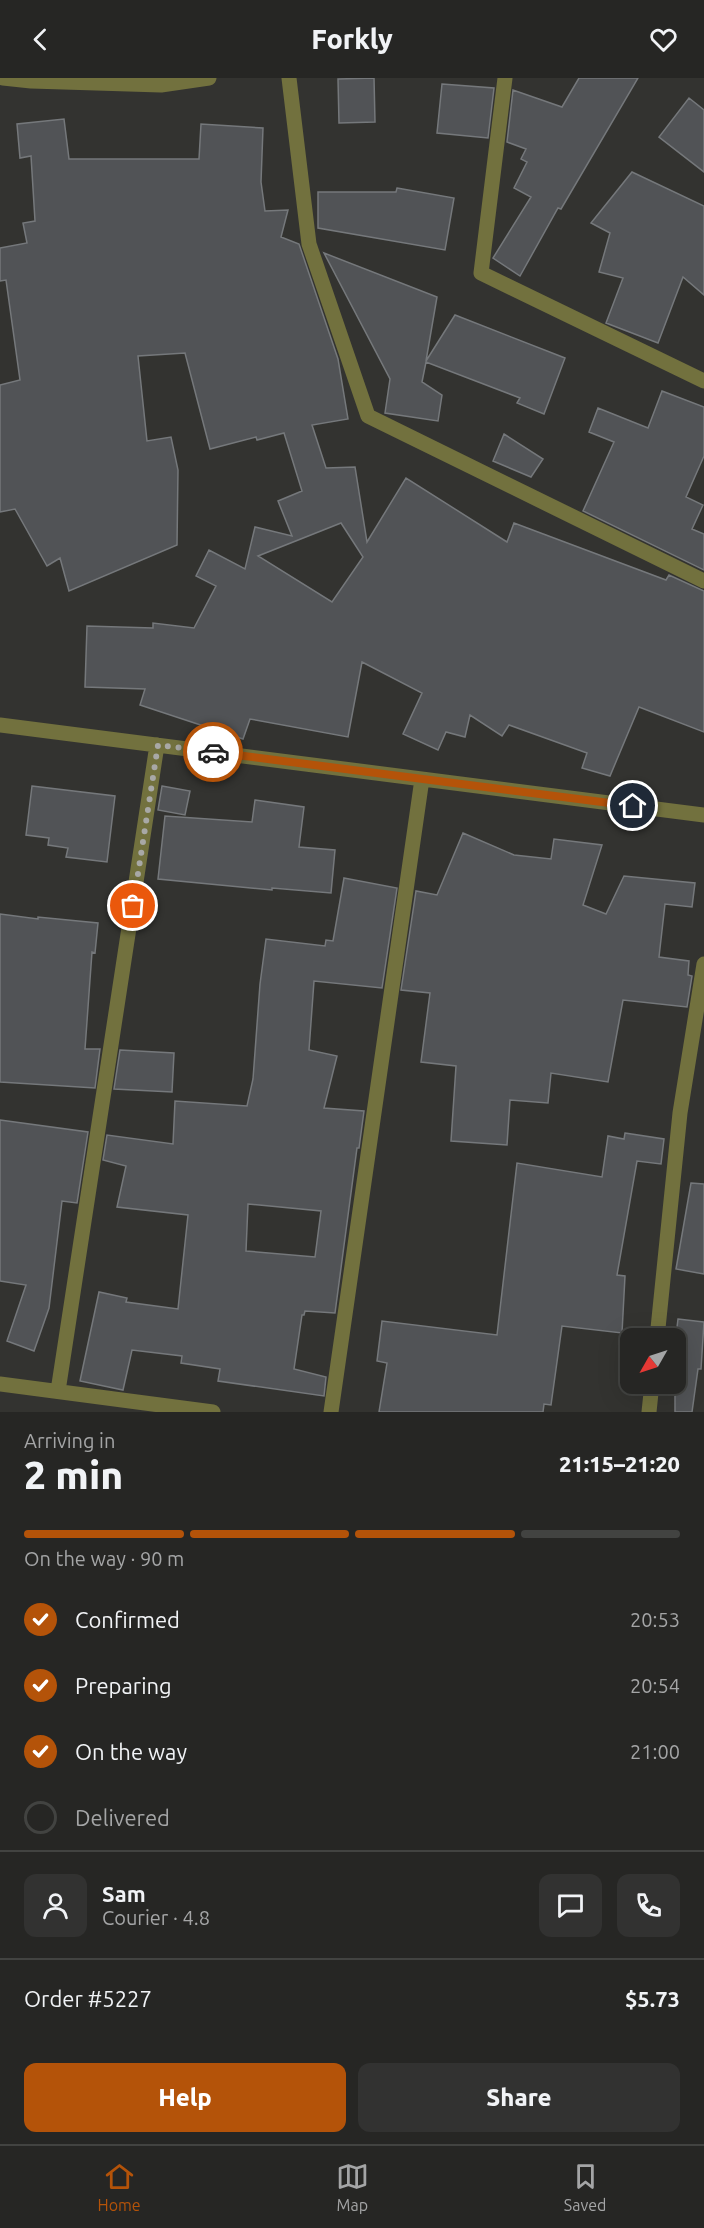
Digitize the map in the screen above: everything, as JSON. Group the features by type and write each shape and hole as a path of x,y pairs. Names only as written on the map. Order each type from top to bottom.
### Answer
{"street":[{"path":"3,78 161,85 209,78"},
{"path":"289,78 309,244 368,416 704,581"},
{"path":"505,78 481,273 704,381"},
{"path":"0,724 704,814"},
{"path":"58,1391 158,745"},
{"path":"331,1412 422,779"},
{"path":"658,1328 680,1113 704,964"},
{"path":"0,1384 213,1412"},
{"path":"649,1412 651,1394"}],"building":[{"path":"374,78 375,122 339,123 338,79"},
{"path":"579,78 638,78 561,209 558,208 520,276 493,258 531,197 514,188 527,162 521,159 526,149 507,142 513,90 562,107"},
{"path":"442,84 494,88 488,138 437,133"},
{"path":"689,98 704,110 704,172 659,137"},
{"path":"64,119 69,159 199,159 201,124 263,128 261,182 265,211 288,210 281,237 299,244 338,359 348,419 312,425 326,468 355,467 367,542 406,478 507,542 514,523 666,580 669,575 704,591 704,732 639,707 610,776 582,768 587,753 509,725 502,736 470,715 465,737 446,732 438,750 403,734 422,693 362,662 348,737 250,719 243,739 140,705 145,689 85,687 87,626 153,628 153,623 194,628 216,586 196,576 209,550 245,569 255,527 292,536 278,501 302,491 284,433 257,440 256,437 210,449 185,353 138,356 147,441 171,437 178,470 177,545 69,591 60,558 47,566 15,509 0,512 0,385 20,380 6,280 0,281 0,248 27,243 23,223 35,221 31,156 20,158 17,124","holes":["341,523 363,557 332,602 258,556"]},
{"path":"632,172 704,206 704,295 683,277 658,343 606,323 623,278 599,272 610,233 591,223"},
{"path":"397,188 454,198 445,250 318,228 318,192 396,192"},
{"path":"324,253 437,297 426,361 455,315 565,358 544,414 517,403 520,398 426,362 422,382 442,395 438,421 385,413 390,379"},
{"path":"662,391 704,407 704,456 686,497 703,505 692,529 704,534 704,570 583,511 614,442 589,432 598,408 648,428"},
{"path":"504,434 543,459 531,477 493,461"},
{"path":"32,786 115,796 107,862 66,857 68,848 48,845 49,838 26,835"},
{"path":"162,786 190,791 185,815 158,810"},
{"path":"255,800 304,807 299,847 335,850 331,893 158,879 165,816 252,822"},
{"path":"463,833 514,855 551,859 554,839 602,845 583,905 606,914 624,876 695,883 692,907 665,904 659,957 689,961 688,975 692,976 687,1007 623,1000 608,1082 551,1073 548,1103 510,1100 507,1145 451,1141 456,1066 421,1062 430,993 401,990 416,891 437,895"},
{"path":"344,878 397,888 382,988 314,981 309,1050 337,1056 324,1108 364,1111 335,1313 305,1311 302,1315 294,1369 326,1377 324,1396 218,1381 220,1369 181,1363 182,1356 132,1350 123,1390 80,1381 99,1292 127,1298 126,1302 178,1309 188,1215 117,1207 126,1166 103,1160 107,1135 173,1144 175,1101 247,1106 253,1079 260,984 266,939 325,946 326,940 333,941","holes":["248,1204 321,1211 315,1257 246,1251"]},
{"path":"0,914 98,923 95,953 92,952 85,1049 100,1049 95,1088 0,1082"},
{"path":"120,1050 174,1053 172,1092 114,1089"},
{"path":"0,1120 88,1132 77,1203 62,1201 49,1308 34,1351 7,1341 26,1285 0,1281"},
{"path":"625,1133 664,1139 661,1164 637,1161 617,1275 625,1276 622,1328 620,1328 620,1333 562,1326 551,1405 544,1404 543,1412 379,1412 387,1363 377,1361 382,1321 497,1335 517,1163 602,1177 608,1136 624,1139"},
{"path":"691,1183 704,1184 704,1274 676,1269"},
{"path":"678,1319 704,1322 701,1369 698,1369 692,1412 675,1412 675,1394 686,1394 686,1328 677,1328"}],"way so far":[{"path":"133,906 158,745 213,752"}],"route":[{"path":"213,752 633,806"}]}
